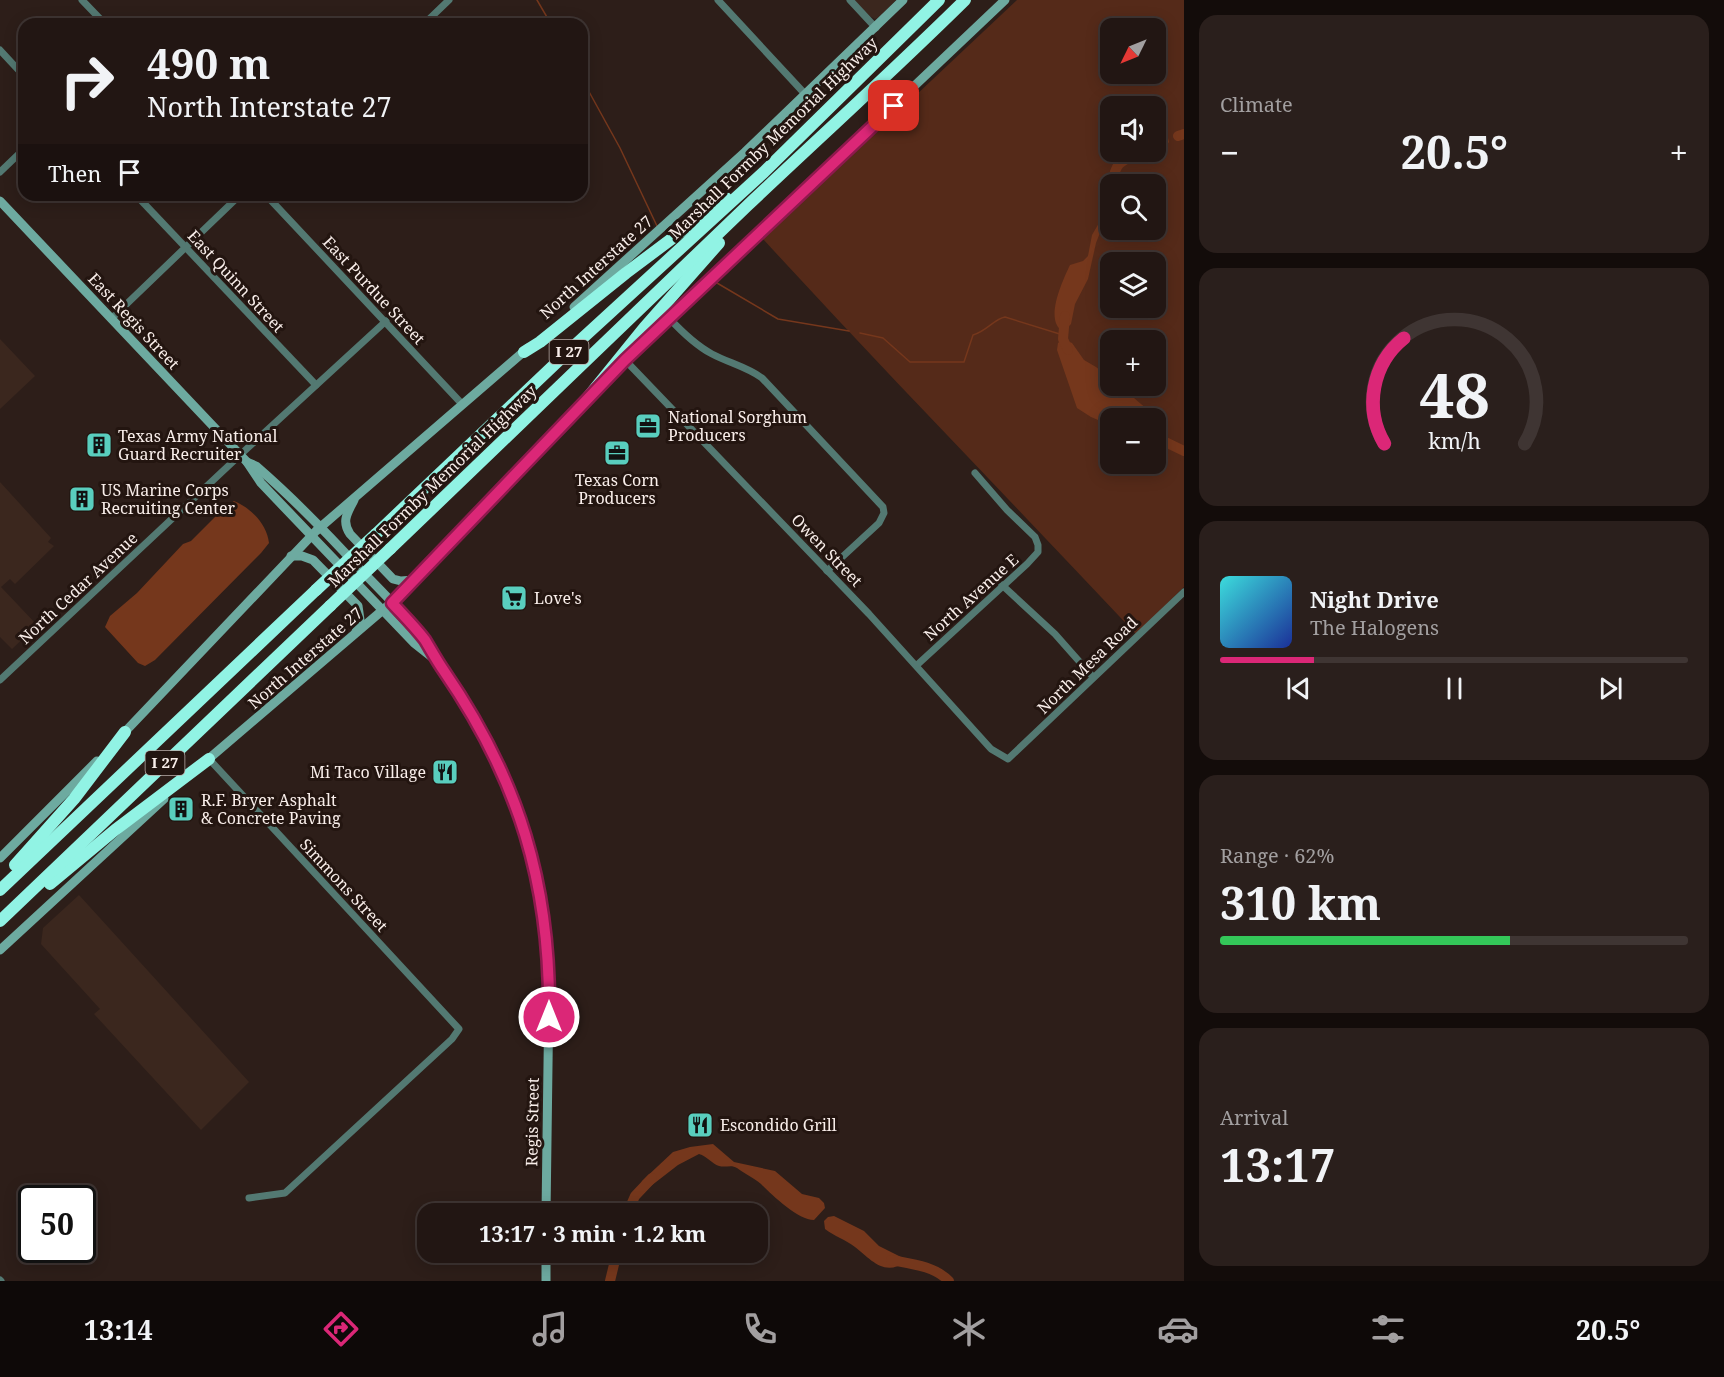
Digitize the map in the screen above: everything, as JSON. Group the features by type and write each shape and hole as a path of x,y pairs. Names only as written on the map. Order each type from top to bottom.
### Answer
{"highway":[{"name":"Marshall Formby Memorial Highway","path":"0,890 574,346 764,172 939,0"},
{"name":"Marshall Formby Memorial Highway","path":"0,923 730,222 837,124 965,0"},
{"path":"580,407 691,273 724,237 823,141 837,124"},
{"path":"524,352 540,342 626,273 764,172"},
{"path":"0,881 74,799 125,732"},
{"path":"0,923 115,830 209,759"}],"main road":[{"name":"North Interstate 27","path":"0,858 125,732 320,526 609,277 903,0"},
{"name":"North Interstate 27","path":"0,950 209,759 392,603 625,360 1005,0"},
{"name":"East Regis Street","path":"0,201 243,458 261,483 311,535"},
{"name":"East Regis Street","path":"243,458 256,466 320,526"},
{"path":"357,495 346,516 346,528 390,577 401,582 414,580"},
{"name":"Regis Street","path":"320,526 419,633 472,713 505,778 524,829 540,890 546,927 549,983 546,1203"},
{"name":"Regis Street","path":"311,535 414,643 435,660"},
{"path":"291,556 302,556 313,560 358,606 360,620 355,634"},
{"path":"546,1263 546,1281"}],"street":[{"path":"82,0 99,18"},
{"path":"430,18 449,0"},
{"path":"718,0 805,94"},
{"path":"850,0 876,27"},
{"path":"0,50 18,70"},
{"path":"0,172 18,155"},
{"name":"East Quinn Street","path":"142,201 316,385"},
{"path":"111,319 234,201"},
{"name":"East Purdue Street","path":"272,201 462,404"},
{"path":"669,318 690,340 762,378 879,502 884,513 879,523 827,571"},
{"name":"North Cedar Avenue","path":"0,680 243,458 316,385 386,321"},
{"name":"Owen Street","path":"625,360 916,665 991,749 1008,759"},
{"name":"North Avenue E","path":"916,665 1036,555 1038,545 1035,537 1007,510 975,473"},
{"path":"1002,585 1055,634 1094,677"},
{"name":"North Mesa Road","path":"1008,759 1184,592"},
{"name":"Simmons Street","path":"209,759 459,1029 285,1192 249,1198"}],"shaded area":[{"path":"854,0 896,0 875,19"},
{"path":"1017,0 1184,0 1184,587 1136,634 763,239"},
{"path":"1100,221 1100,233 1088,279 1075,304 1071,324 1065,330 1061,330 1055,317 1055,308 1063,280 1070,265 1083,261 1088,256 1092,235"},
{"path":"0,339 35,376 0,409"},
{"path":"1063,339 1072,343 1084,360 1100,370 1100,396 1132,396 1146,408 1100,408 1100,421 1077,408 1057,350 1058,343"},
{"path":"0,482 51,538 48,542 54,546 15,584 10,579 1,587 37,625 12,649 0,637"},
{"path":"234,501 246,508 262,523 269,543 155,660 145,666 138,663 105,627 110,616 137,593 183,544 191,541"},
{"path":"79,895 249,1082 201,1130 94,1014 100,1009 41,944 43,928"},
{"path":"713,1144 734,1162 775,1171 802,1194 819,1198 825,1208 814,1220 801,1216 759,1182 737,1168 719,1166 699,1154 678,1165 647,1189 641,1184 673,1152"},
{"path":"834,1216 864,1231 879,1246 903,1258 906,1262 891,1268 878,1265 825,1229 824,1221"}],"waterway":[{"path":"537,0 548,18"},
{"path":"588,90 620,148 657,226"},
{"path":"1178,136 1184,134"},
{"path":"1114,174 1122,162"},
{"path":"717,283 778,319 849,331"},
{"path":"1065,316 1063,339 1068,350"},
{"path":"860,333 883,338 910,362 964,362 973,335 1005,317 1063,335"},
{"path":"1166,442 1184,451"},
{"path":"632,1203 635,1196 652,1178"},
{"path":"891,1260 930,1269 949,1281"},
{"path":"610,1281 614,1263"}],"place":[{"name":"National Sorghum Producers","path":"648,426"},
{"name":"Texas Army National Guard Recruiter","path":"99,445"},
{"name":"Texas Corn Producers","path":"617,453"},
{"name":"US Marine Corps Recruiting Center","path":"82,499"},
{"name":"Love's","path":"514,598"},
{"name":"Mi Taco Village","path":"445,772"},
{"name":"R.F. Bryer Asphalt & Concrete Paving","path":"181,809"},
{"name":"Escondido Grill","path":"700,1125"}],"route":[{"path":"549,1017 546,927 532,855 514,801 496,759 472,713 435,660 425,641 392,603 625,360 894,106"}]}
